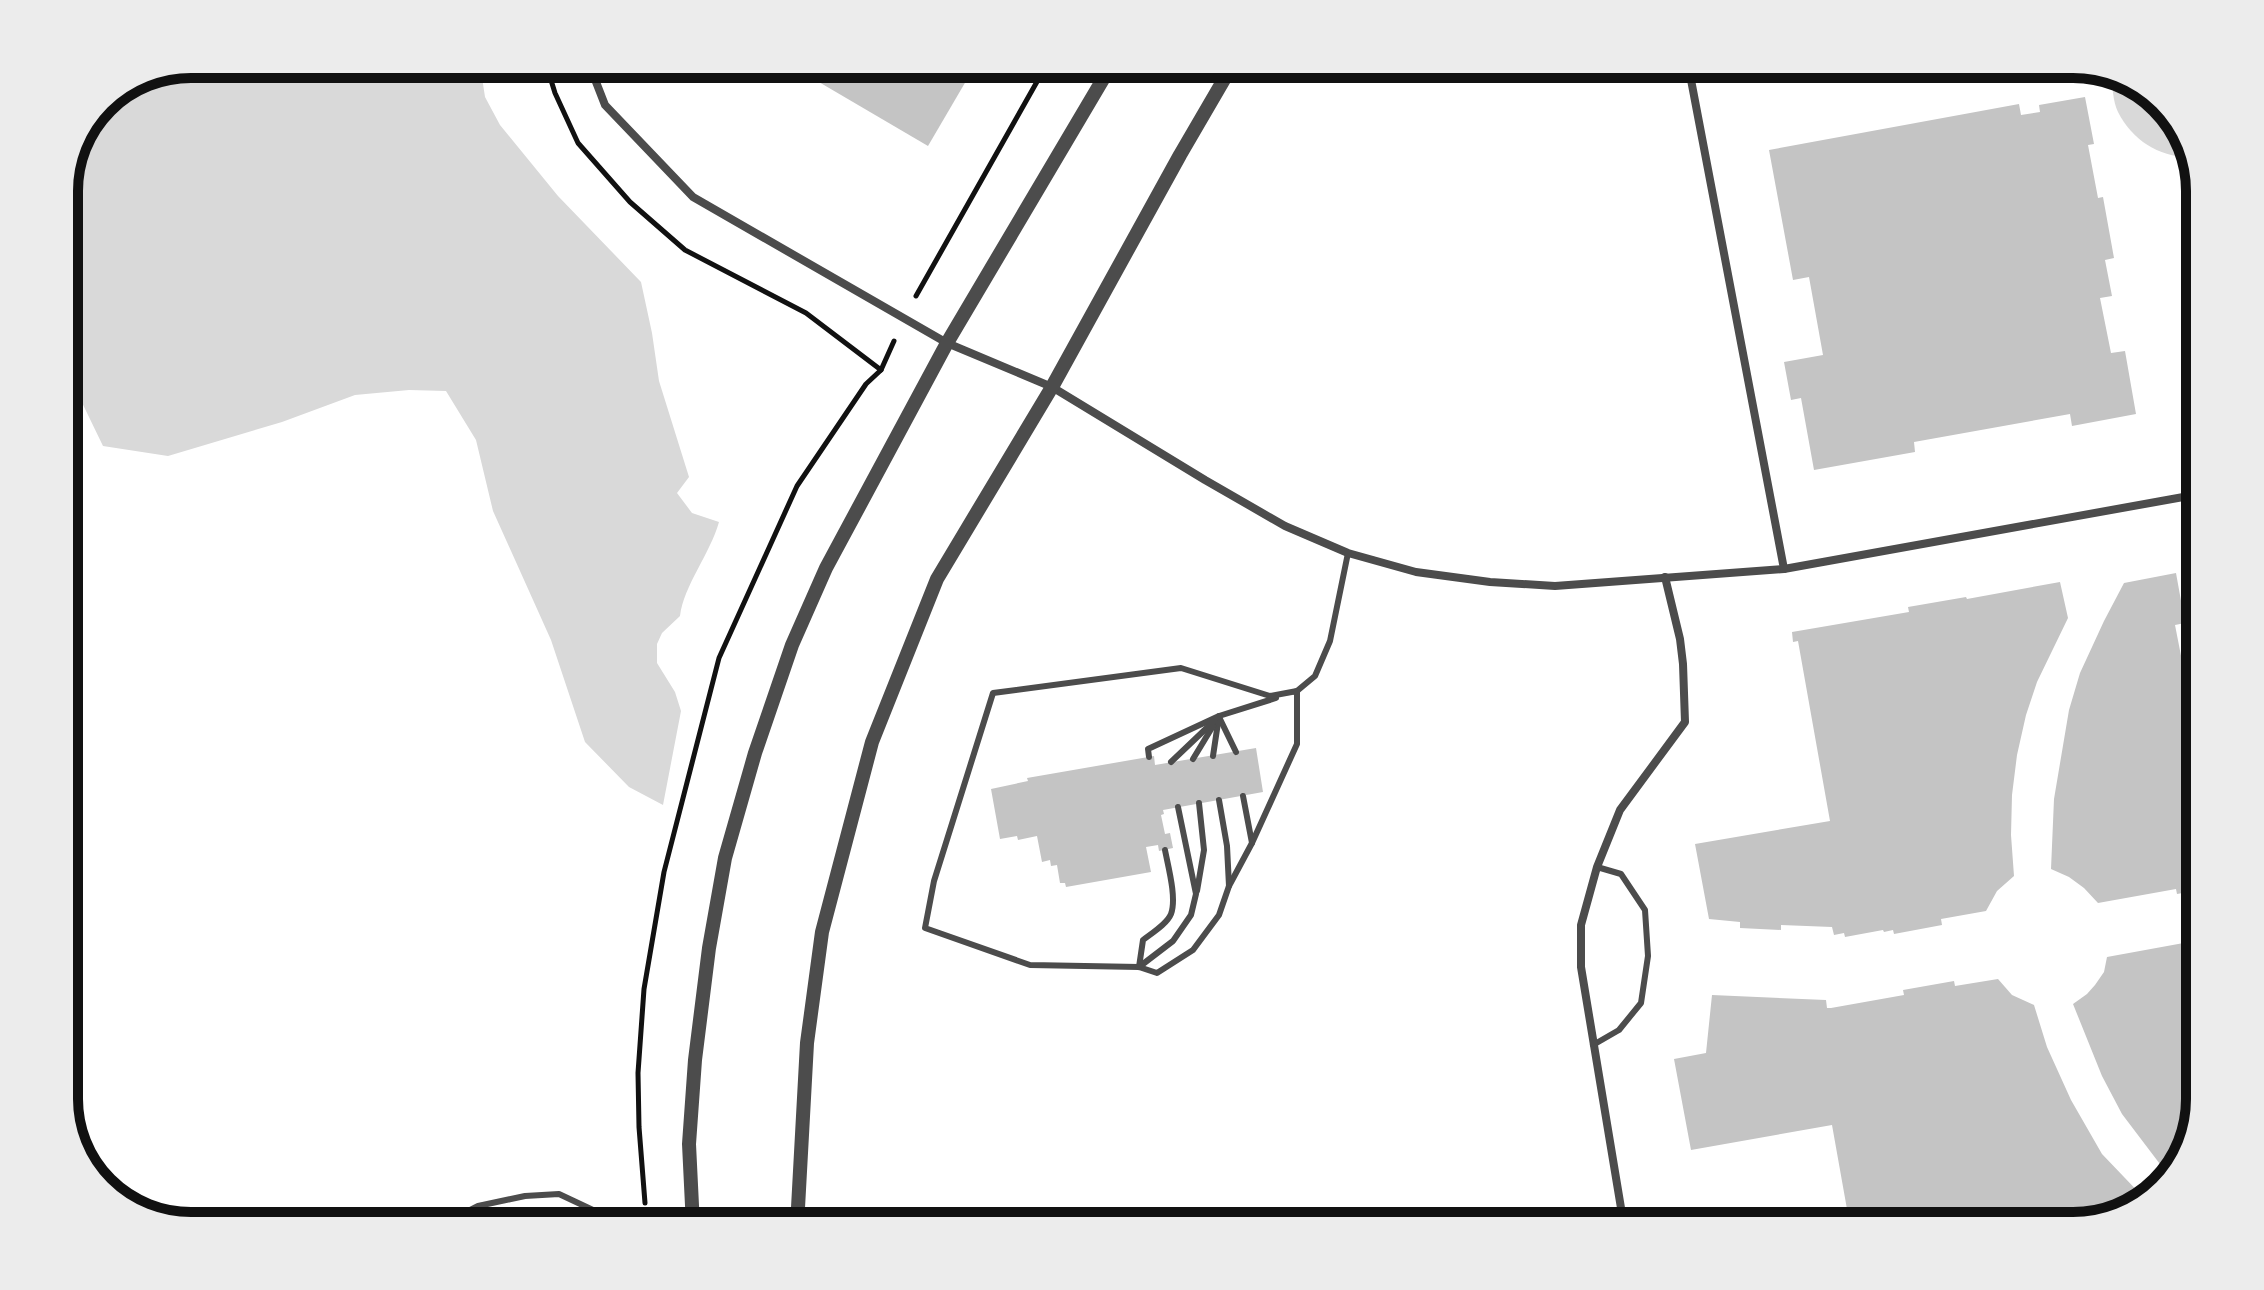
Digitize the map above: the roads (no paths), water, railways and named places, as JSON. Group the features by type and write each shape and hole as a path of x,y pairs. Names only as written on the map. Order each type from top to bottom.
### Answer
{"street":[{"path":"594,78 605,105 693,197 947,343 1052,387 1285,526 1348,553 1416,572 1490,582 1555,586 1784,569 2186,497"},
{"path":"692,1212 689,1144 695,1060 709,948 725,858 755,753 792,645 826,568 947,343 1104,78"},
{"path":"798,1212 807,1043 822,932 872,742 937,579 1052,387 1225,78"},
{"path":"1691,78 1784,569"},
{"path":"1622,1212 1581,967 1581,925 1597,867 1620,810 1685,722 1680,639 1665,577"}],"lane":[{"path":"1149,757 1148,749 1219,716 1297,691 1315,676 1330,641 1348,553"},
{"path":"1181,668 1270,696 1297,691 1297,744 1229,886 1219,915 1193,950 1157,973 1139,967 1030,965 925,928 934,881 993,693 1181,668"},
{"path":"1219,716 1236,752"},
{"path":"1213,756 1219,716"},
{"path":"1193,759 1219,716"},
{"path":"1171,762 1219,716"},
{"path":"1243,796 1252,843"},
{"path":"1219,800 1227,846 1229,886"},
{"path":"1139,967 1173,941 1191,915 1204,850 1199,803"},
{"path":"1178,807 1196,894"},
{"path":"1139,967 1143,940 1171,915 1173,898 1165,850"},
{"path":"1593,1045 1619,1030 1641,1003 1648,956 1645,910 1621,874 1597,867"},
{"path":"466,1212 478,1206 525,1196 559,1194 597,1212"}]}
